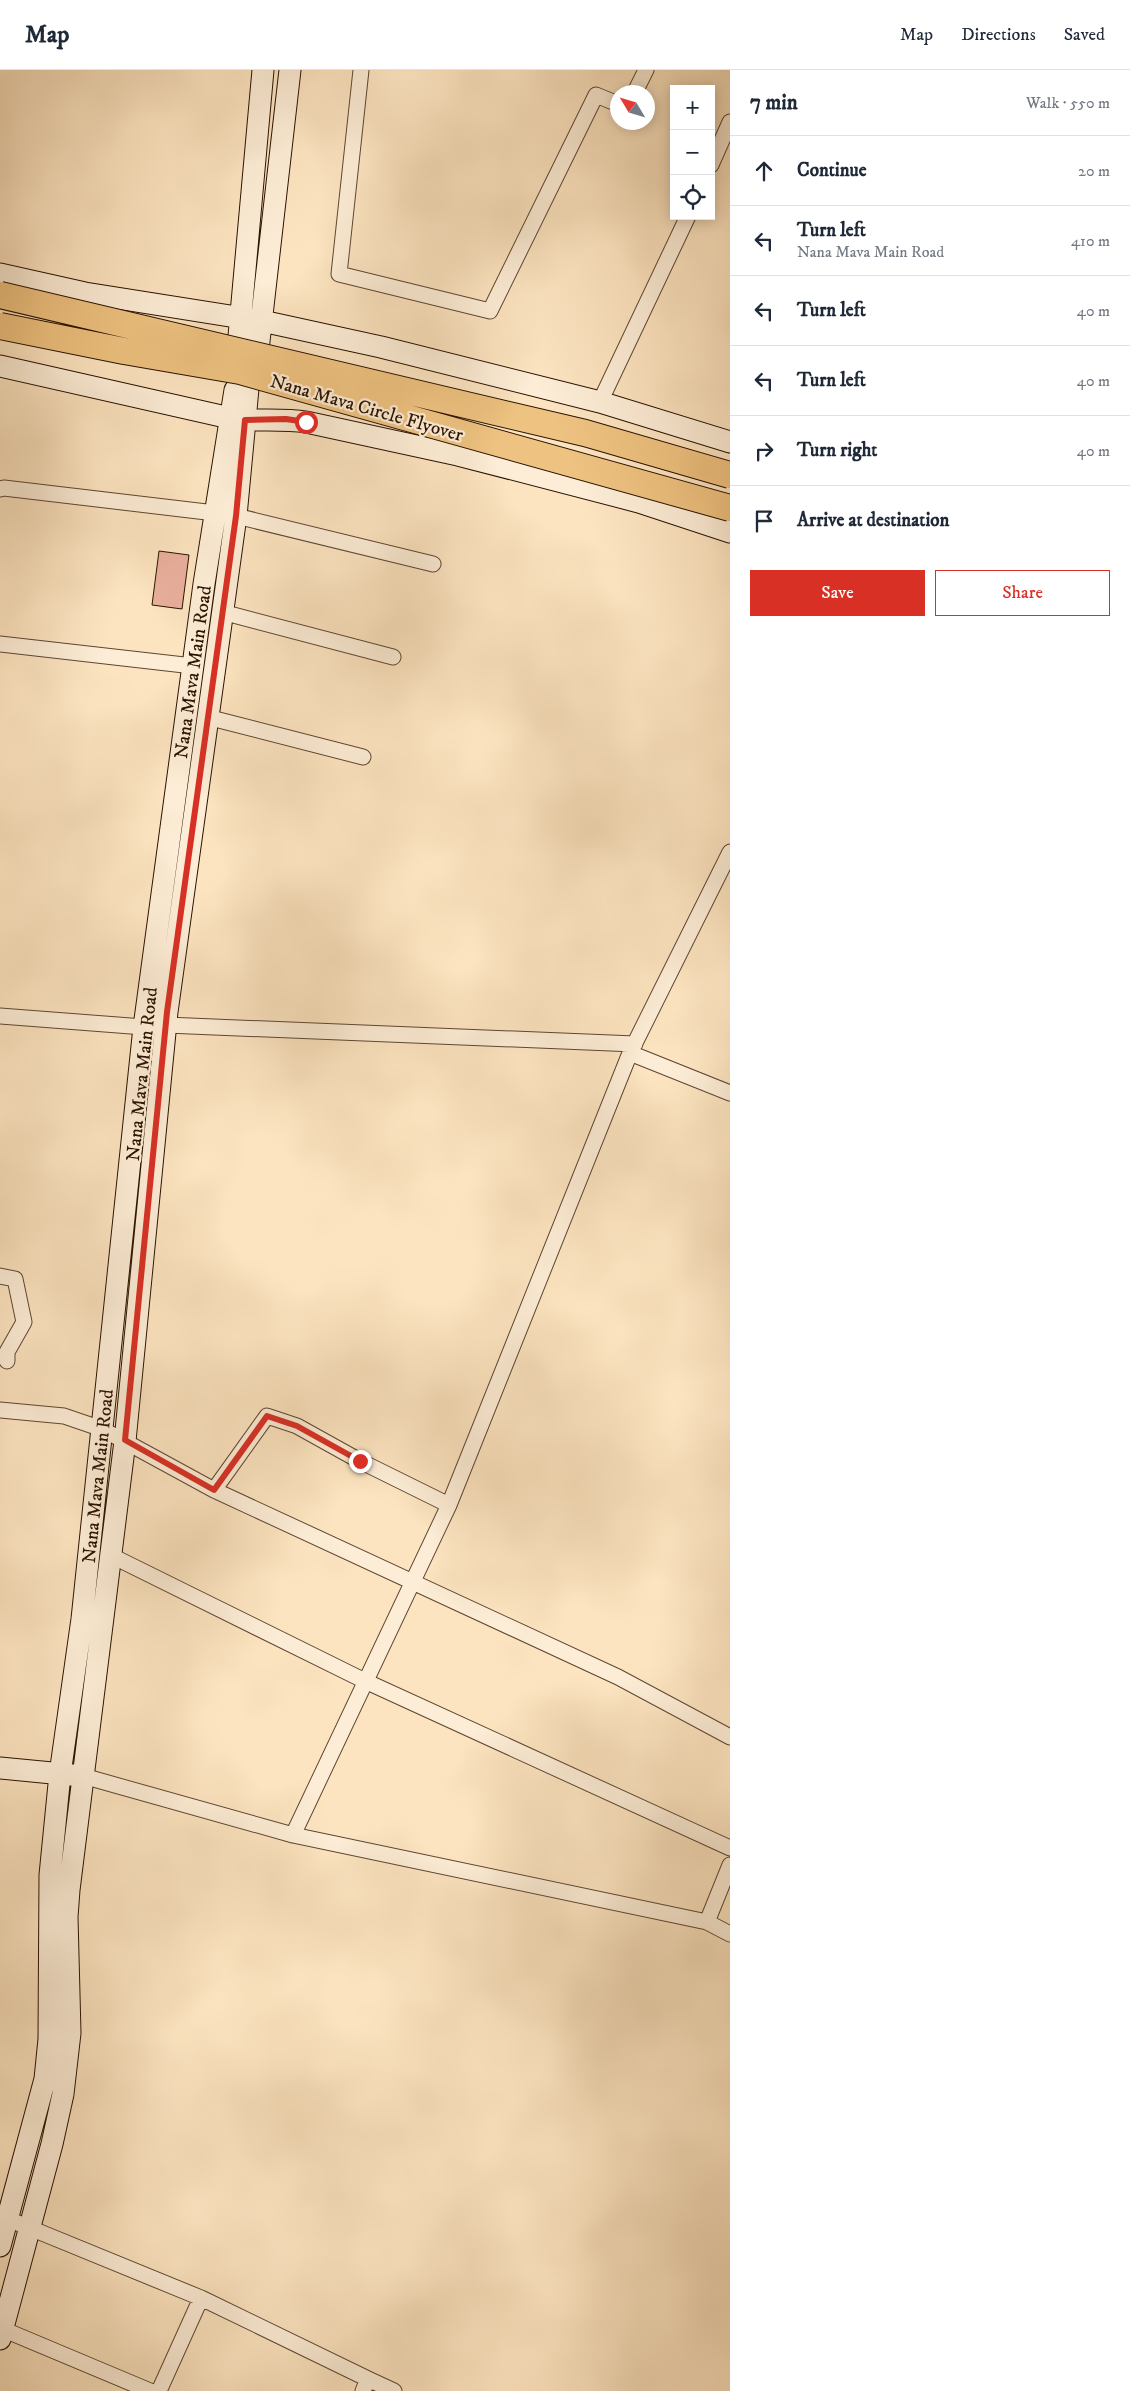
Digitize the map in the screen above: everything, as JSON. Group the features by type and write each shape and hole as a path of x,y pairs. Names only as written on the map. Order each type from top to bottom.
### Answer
{"highway":[{"name":"Nana Mava Circle Flyover","path":"0,295 585,432 730,475"},
{"name":"Nana Mava Circle Flyover","path":"0,326 124,351 240,371 730,508"}],"street":[{"path":"264,70 240,319 248,348 263,359 262,369 254,376 243,377 230,363 231,354 248,348 262,321 290,70"},
{"path":"361,70 339,274 490,311 596,95 610,101"},
{"path":"638,85 646,70"},
{"path":"715,156 730,122"},
{"path":"600,402 686,220"},
{"path":"0,274 85,293 262,321 380,347 600,402 730,442"},
{"path":"0,366 238,419 286,419 306,422 458,455 639,502 730,532"},
{"name":"Nana Mava Main Road","path":"0,2246 45,2079 49,2039 50,1875 60,1774 82,1619 144,1027 193,666 225,515 243,377"},
{"path":"0,489 225,515 433,564"},
{"name":"Nana Mava Main Road","path":"1,2332 58,2118 66,2070 70,2033 67,1917 125,1440 166,1025 222,612 225,515"},
{"path":"222,612 393,656"},
{"path":"0,644 193,666"},
{"path":"207,717 363,757"},
{"path":"293,1835 449,1505 632,1049 730,852"},
{"path":"0,1016 144,1027 166,1025 632,1049 730,1093"},
{"path":"0,1276 15,1279 24,1322 8,1352 7,1362"},
{"path":"0,1410 64,1416 102,1429 214,1490 618,1677 730,1737"},
{"path":"214,1490 267,1416 297,1426 360,1461 449,1505"},
{"path":"112,1556 366,1681 730,1848"},
{"path":"0,1768 83,1776 293,1835 707,1922 730,1934"},
{"path":"707,1922 730,1865"},
{"path":"8,2219 201,2298 365,2385 394,2391"},
{"path":"159,2391 201,2298"},
{"path":"1,2332 150,2391"}],"building":[{"path":"159,551 189,555 182,609 152,605"}],"route":[{"path":"306,422 286,419 245,420 236,516 167,1012 125,1440 214,1490 267,1416 297,1426 360,1461"}]}
